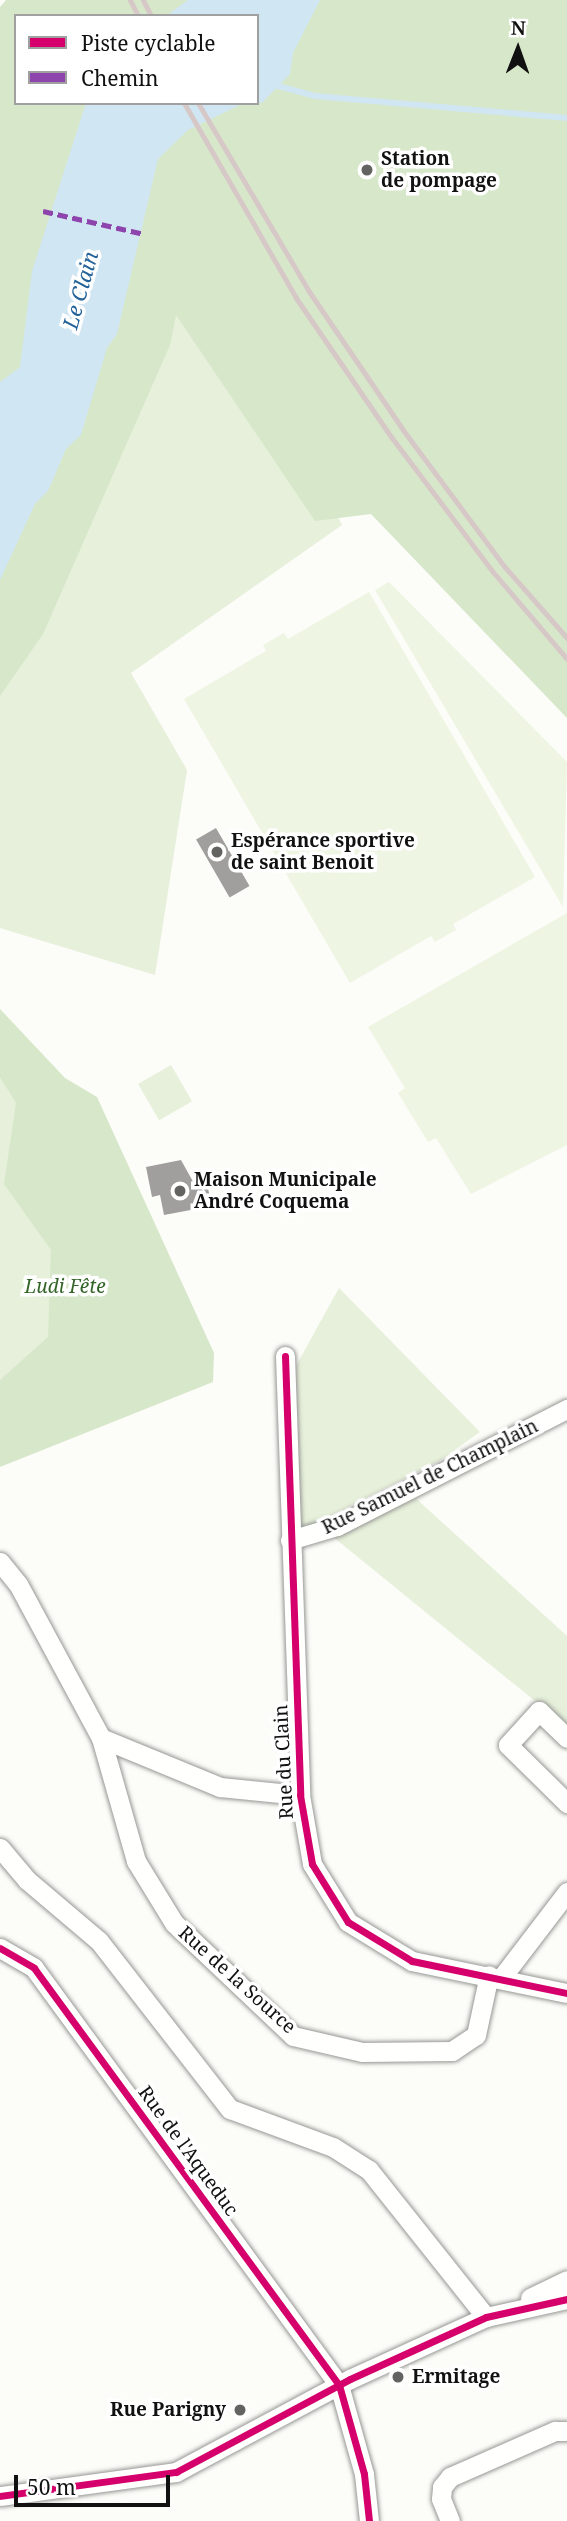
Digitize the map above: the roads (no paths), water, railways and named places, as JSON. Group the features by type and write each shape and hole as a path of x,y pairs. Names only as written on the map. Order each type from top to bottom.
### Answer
{"street":[{"name":"Rue du Clain","path":"285,1356 300,1795 312,1864 348,1922 412,1961 496,1976 567,1993"},
{"name":"Rue Samuel de Champlain","path":"290,1540 337,1526 567,1409"},
{"name":"Rue de la Source","path":"0,1562 19,1584 100,1738 136,1861 174,1923 293,2036 362,2052 452,2050 476,2035 496,1976"},
{"path":"567,1738 539,1712 508,1745 567,1803"},
{"path":"100,1738 220,1787 300,1795"},
{"path":"0,1847 26,1880 99,1941 230,2109 333,2147 369,2170 486,2317"},
{"path":"496,1976 567,1892"},
{"name":"Rue de l'Aqueduc","path":"0,1948 34,1968 339,2385"},
{"path":"0,2496 176,2472 339,2385 567,2280"},
{"path":"505,2310 567,2299"},
{"path":"339,2385 364,2474 369,2521"},
{"path":"450,2521 442,2487 450,2477 555,2431 567,2431"}],"water":[{"path":"188,0 320,0 293,53 290,74 262,103 259,102 259,14 169,14"},
{"name":"Le Clain","path":"85,105 240,105 188,130 158,159 117,334 107,348 81,435 66,449 48,491 35,504 0,580 0,382 20,367 32,271"}],"waterway":[{"path":"271,84 315,96 567,118"}],"railway":[{"path":"130,0 137,14"},
{"path":"143,0 150,14"},
{"path":"185,105 296,298 392,438 493,572 567,659"},
{"path":"199,105 308,290 403,430 504,566 567,638"}],"place":[{"name":"Station de pompage","path":"367,170"},
{"name":"Espérance sportive de saint Benoit","path":"217,852"},
{"name":"Maison Municipale André Coquema","path":"180,1191"},
{"name":"Ermitage","path":"398,2377"},
{"name":"Rue Parigny","path":"240,2410"}],"park label":[{"name":"Ludi Fête","path":"65,1287"}]}
